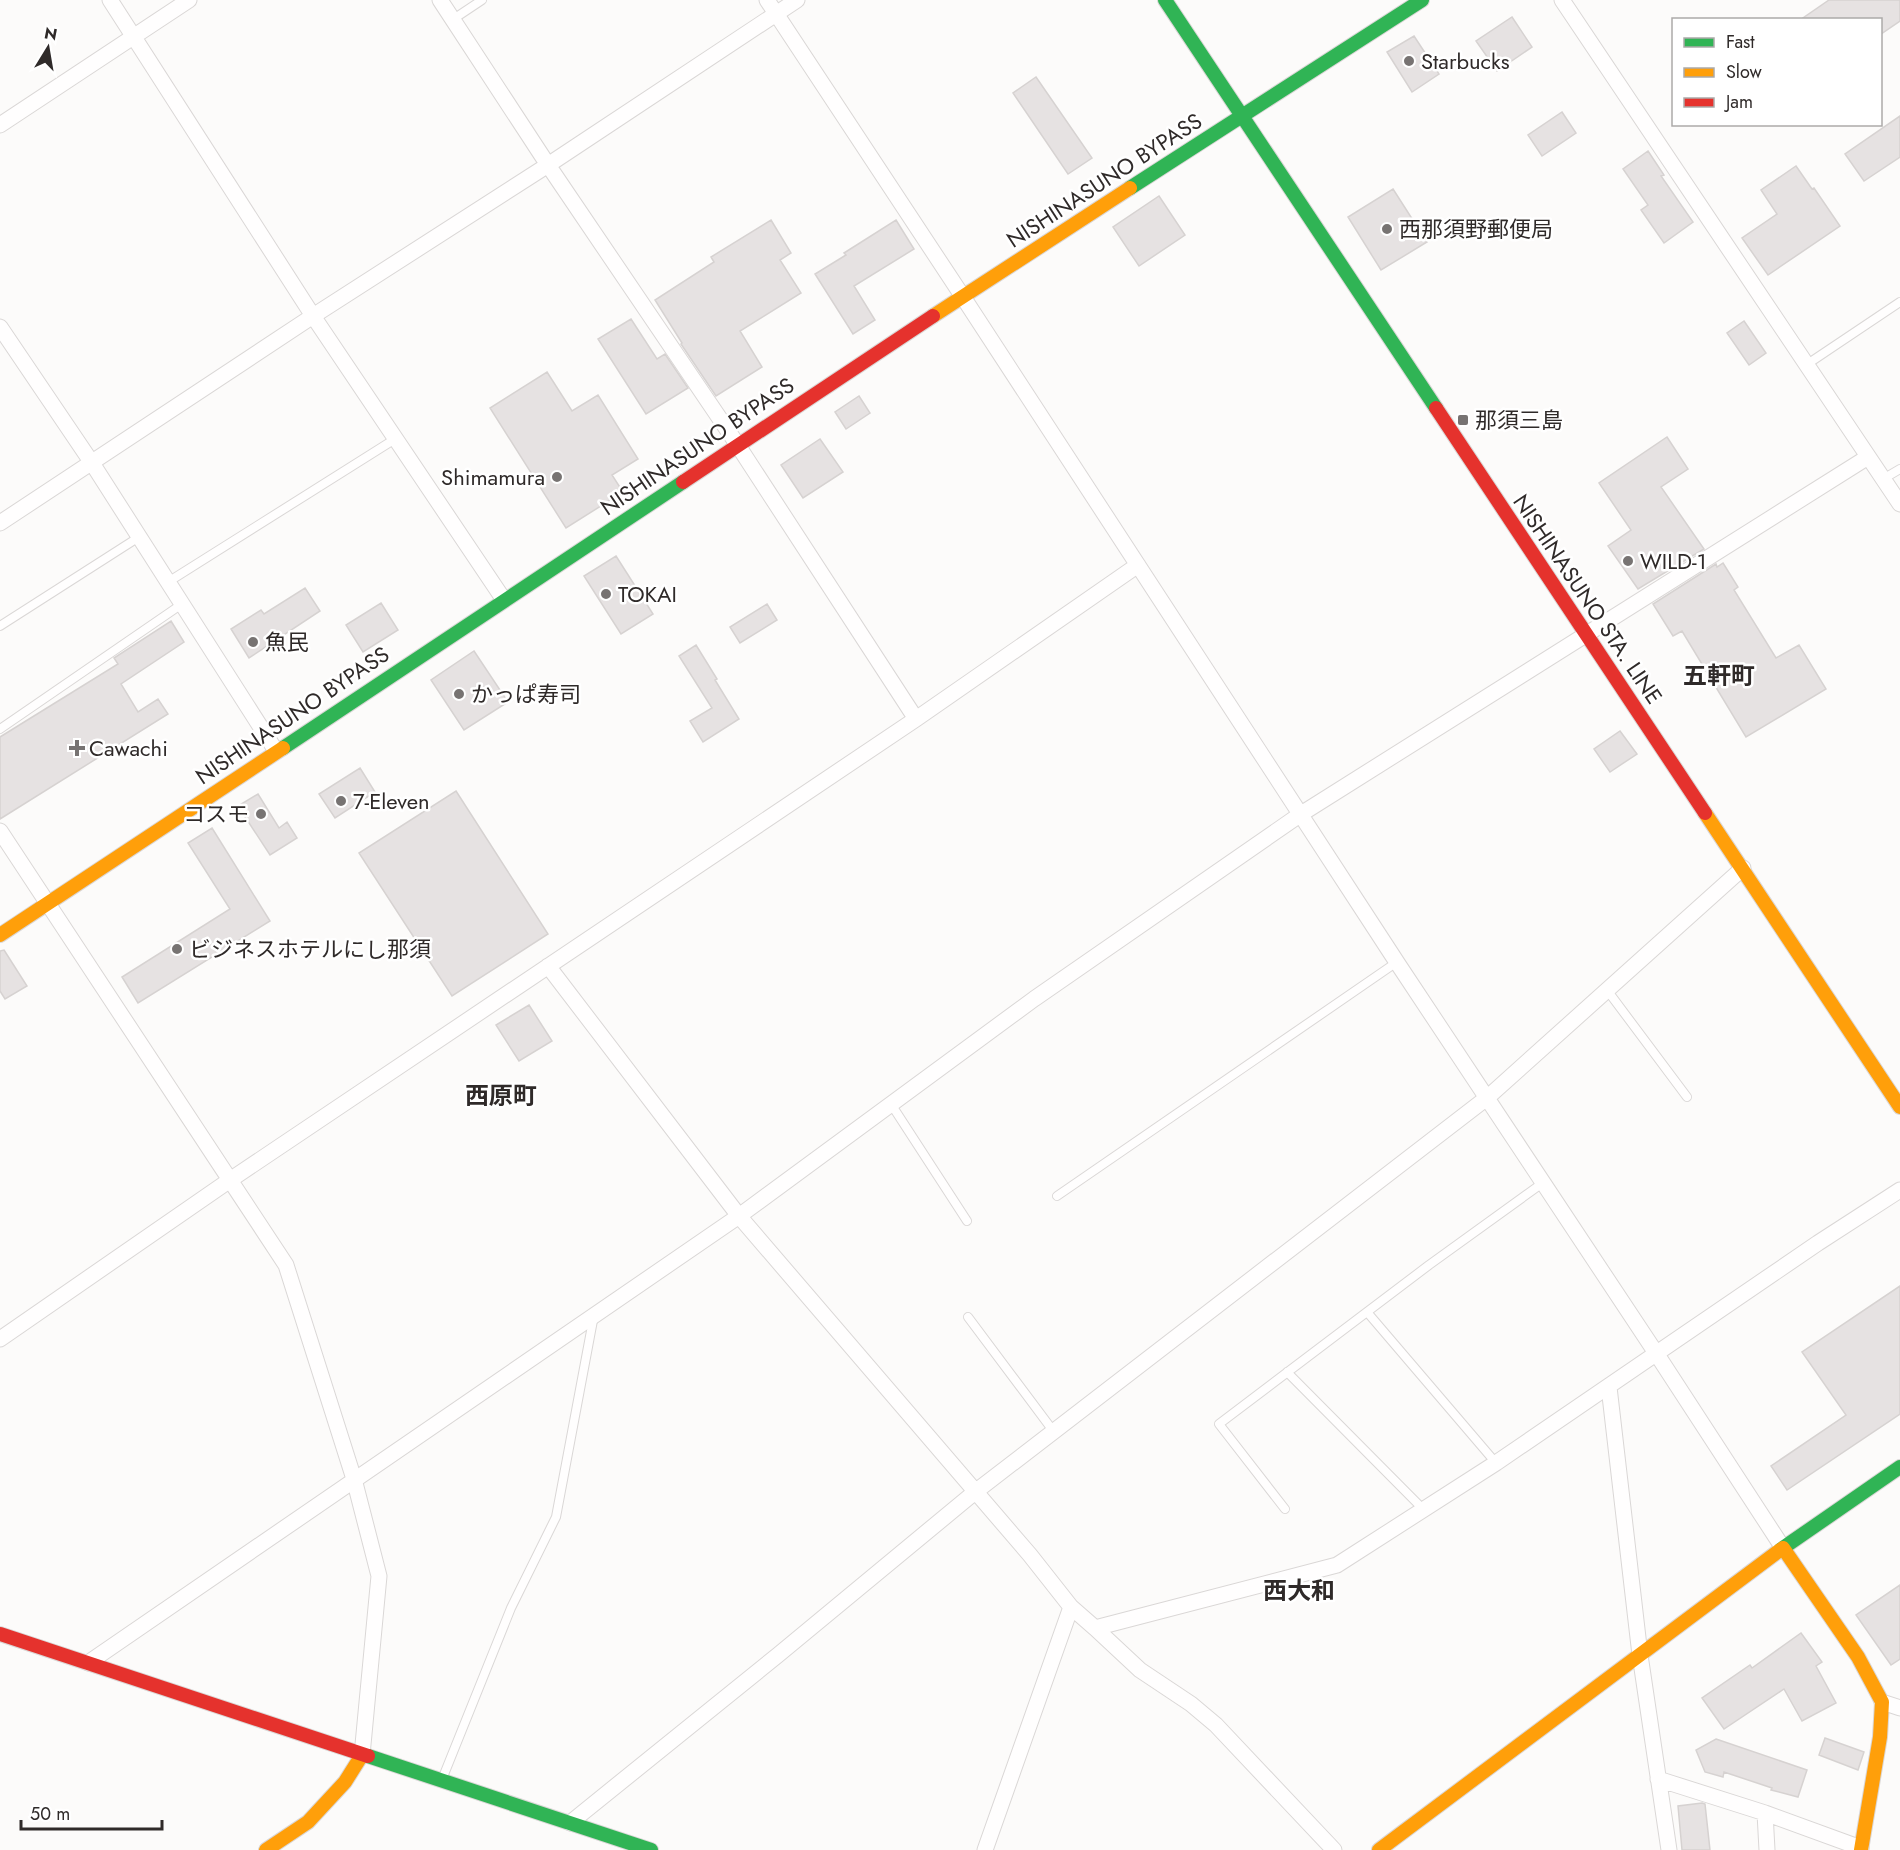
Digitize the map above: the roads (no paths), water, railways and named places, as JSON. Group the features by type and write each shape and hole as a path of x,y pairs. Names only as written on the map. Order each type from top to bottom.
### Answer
{"main road":[{"name":"NISHINASUNO STA. LINE","path":"1165,0 1900,1107"},
{"name":"NISHINASUNO BYPASS","path":"0,935 737,444 1241,115 1422,0"},
{"path":"1379,1850 1783,1548 1900,1467"},
{"path":"1783,1548 1871,1678 1882,1702 1880,1737 1861,1849"},
{"path":"0,1634 651,1850"},
{"path":"266,1850 308,1821 345,1782 362,1755"}],"street":[{"path":"110,0 313,316 504,600"},
{"path":"0,125 189,0"},
{"path":"440,0 548,165 737,444 916,719"},
{"path":"0,523 313,316 548,165 772,7 797,0"},
{"path":"1562,0 1900,504"},
{"path":"772,7 1783,1548"},
{"path":"0,327 92,464 276,751"},
{"path":"88,1663 739,1215 1034,999 1301,814 1868,457"},
{"path":"1,1336 916,719 1138,566"},
{"path":"0,831 285,1265 354,1479 380,1576 362,1755"},
{"path":"570,1823 975,1492 1488,1097 1743,868"},
{"path":"548,966 739,1215 1030,1555 1071,1607 1140,1670 1191,1704 1216,1725 1334,1850"},
{"path":"1095,1628 1337,1565 1496,1463 1900,1190"},
{"path":"1609,1387 1641,1655 1669,1850"},
{"path":"984,1850 1071,1607"},
{"path":"1882,1702 1900,1708"},
{"path":"1658,1779 1765,1813 1861,1849"},
{"path":"1765,1813 1767,1850"}],"lane":[{"path":"452,20 482,0"},
{"path":"1806,365 1900,302"},
{"path":"168,582 395,439"},
{"path":"1882,479 1900,469"},
{"path":"0,626 139,537"},
{"path":"0,729 182,604"},
{"path":"1057,1196 1397,962"},
{"path":"1607,990 1687,1097"},
{"path":"891,1104 967,1221"},
{"path":"1285,1509 1219,1424 1544,1182"},
{"path":"1367,1312 1496,1463"},
{"path":"441,1781 511,1608 556,1517 595,1314"},
{"path":"968,1317 1054,1432"},
{"path":"1287,1372 1424,1510"}],"place":[{"name":"Starbucks","path":"1409,61"},
{"name":"西那須野郵便局","path":"1387,229"},
{"name":"那須三島","path":"1463,420"},
{"name":"Shimamura","path":"557,477"},
{"name":"WILD-1","path":"1628,561"},
{"name":"TOKAI","path":"606,594"},
{"name":"魚民","path":"253,642"},
{"name":"かっぱ寿司","path":"459,694"},
{"name":"Cawachi","path":"77,748"},
{"name":"7-Eleven","path":"341,801"},
{"name":"コスモ","path":"261,814"},
{"name":"ビジネスホテルにし那須","path":"177,949"}],"district":[{"name":"五軒町","path":"1719,675"},
{"name":"西原町","path":"501,1095"},
{"name":"西大和","path":"1299,1590"}]}
